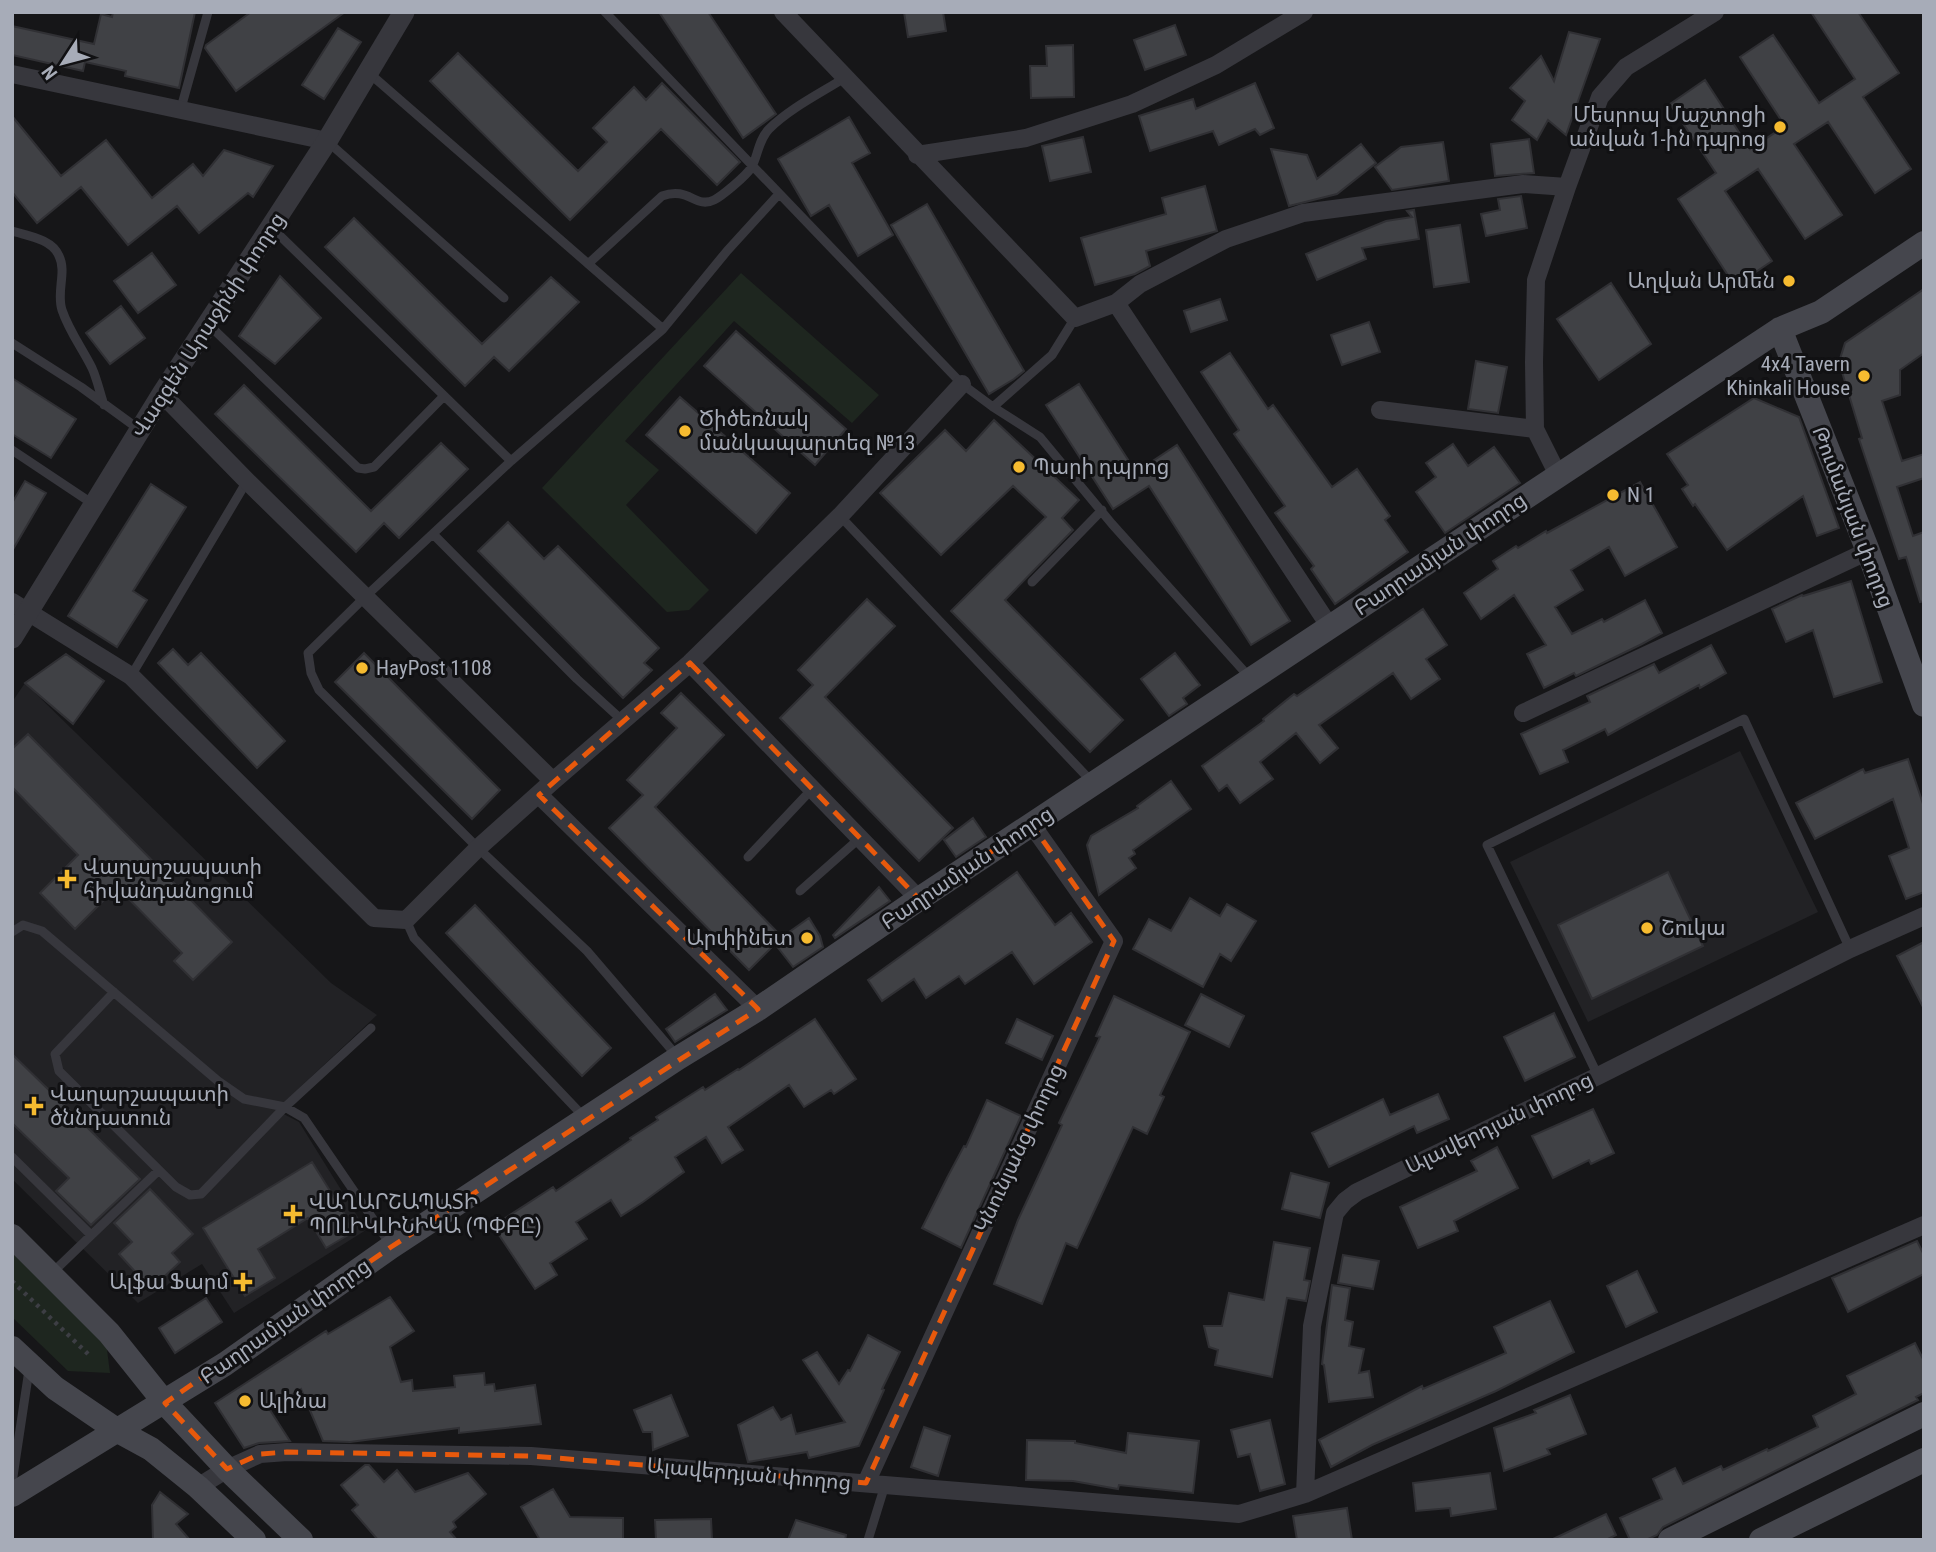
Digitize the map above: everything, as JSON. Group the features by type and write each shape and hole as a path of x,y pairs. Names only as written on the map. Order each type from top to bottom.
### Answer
{"main road":[{"name":"Բաղրամյան փողոց","path":"12,1496 225,1364 391,1247 678,1058 758,1009 1093,783 1780,329 1822,312 1924,243"},
{"name":"Թումանյան փողոց","path":"1780,329 1868,551 1924,705"},
{"path":"12,1236 109,1333 164,1403 227,1469 301,1540"},
{"path":"12,1348 55,1388 118,1431 152,1449 198,1487 254,1540"},
{"path":"1670,1540 1924,1414"},
{"path":"1761,1540 1924,1460"}],"street":[{"name":"Վազգեն Արաջինի փողոց","path":"12,638 20,607 94,505 162,394 327,141 404,12"},
{"path":"783,12 1075,318 1116,303 1140,284 1226,239 1303,214 1523,184 1567,187"},
{"path":"917,155 1026,138 1132,104 1216,65 1304,12"},
{"path":"1558,475 1535,429 1536,280 1567,187 1600,97 1626,67 1715,12"},
{"path":"12,74 327,141"},
{"path":"1116,303 1331,627"},
{"path":"20,607 131,676 374,918 406,920 478,848 690,663 840,516 962,384"},
{"path":"162,394 553,781"},
{"path":"1380,410 1535,429"},
{"path":"1523,713 1868,551"},
{"path":"690,663 919,899"},
{"path":"538,795 758,1009"},
{"name":"Կնունյանց փողոց","path":"866,1483 1114,942 1032,825"},
{"name":"Ալավերդյան փողոց","path":"1305,1494 1312,1326 1335,1213 1345,1200 1850,949 1924,916"},
{"name":"Ալավերդյան փողոց","path":"198,1487 227,1469 260,1454 287,1452 531,1456 1239,1514 1305,1494 1924,1225"}],"lane":[{"path":"181,108 208,12"},
{"path":"605,12 962,384 1040,438 1251,679"},
{"path":"369,72 663,329"},
{"path":"588,264 662,196 673,192 683,193 698,201 714,200 752,167 767,130 846,77"},
{"path":"327,141 504,298"},
{"path":"678,1058 587,951 478,848 319,690 311,673 308,653 511,461 663,329 727,251 778,195"},
{"path":"272,228 511,461"},
{"path":"12,232 50,244 59,255 62,265 60,307 92,369 104,405"},
{"path":"993,407 1052,355 1075,318"},
{"path":"209,325 358,468 374,467 444,396"},
{"path":"12,344 80,387 140,430"},
{"path":"12,450 94,505"},
{"path":"131,676 247,481"},
{"path":"1032,582 1102,510"},
{"path":"840,516 1093,783"},
{"path":"433,534 577,679 624,721"},
{"path":"1598,1076 1487,845 1744,719 1850,949"},
{"path":"748,857 813,788"},
{"path":"800,891 861,837"},
{"path":"406,920 414,938 586,1119"},
{"path":"12,932 23,925 42,931 218,1081 244,1099 285,1107 304,1118 391,1247"},
{"path":"114,992 55,1054 59,1071 176,1187 190,1195 201,1194 285,1107 371,1027"},
{"path":"12,1157 91,1235"},
{"path":"51,1274 159,1170"},
{"path":"12,1483 30,1365"},
{"path":"868,1540 885,1485"}],"path":[{"path":"12,1280 88,1354"}],"highlighted area":[{"path":"690,663 919,899 1032,825 1114,941 866,1483 531,1456 287,1452 260,1454 227,1469 165,1403 391,1247 758,1009 539,795"}],"shaded area":[{"path":"741,273 879,395 852,423 734,321 625,441 659,470 626,505 709,590 689,610 667,612 542,488"},
{"path":"25,683 331,983 377,1015 276,1110 299,1122 366,1230 234,1313 202,1264 138,1303 12,1179 12,702"},
{"path":"1740,751 1818,912 1588,1022 1510,862"},
{"path":"12,1245 105,1334 110,1373 68,1371 12,1317"}],"building":[{"path":"113,12 195,12 179,88 125,76 126,71 85,62 83,71 12,55 12,26 94,44 101,14 112,17"},
{"path":"251,12 345,12 236,91 205,48"},
{"path":"659,12 708,12 776,114 743,138"},
{"path":"904,12 943,12 946,31 908,37"},
{"path":"1811,12 1858,12 1899,73 1863,97 1911,169 1875,193 1828,122 1794,144 1842,215 1805,239 1758,169 1725,191 1772,261 1735,286 1678,199 1716,173 1670,104 1705,80 1750,149 1785,126 1740,57 1773,35 1819,103 1855,79"},
{"path":"1175,25 1186,55 1145,70 1134,40"},
{"path":"338,28 361,42 324,99 302,85"},
{"path":"1569,32 1600,39 1566,135 1548,120 1537,140 1512,120 1525,101 1510,88 1541,56 1554,81"},
{"path":"1073,45 1074,97 1031,98 1030,66 1047,66 1046,46"},
{"path":"458,53 578,171 607,142 593,128 634,87 646,100 662,83 740,162 717,185 661,129 570,220 430,81"},
{"path":"1255,83 1274,128 1260,135 1255,129 1219,145 1213,131 1150,151 1139,116 1193,99 1196,109"},
{"path":"12,116 61,176 106,140 152,198 193,164 203,176 224,150 273,166 253,197 248,193 199,233 177,206 128,245 81,187 37,223 12,192"},
{"path":"849,117 870,153 852,163 893,235 858,256 829,205 811,216 778,159"},
{"path":"1083,137 1091,172 1050,181 1042,146"},
{"path":"1529,139 1534,173 1495,176 1491,144"},
{"path":"1443,142 1449,181 1392,190 1375,167 1401,147"},
{"path":"1361,144 1376,163 1337,194 1289,206 1271,149 1307,155 1317,179"},
{"path":"1205,186 1217,231 1146,251 1150,266 1135,274 1095,285 1081,238 1166,214 1162,198"},
{"path":"1521,196 1527,228 1486,236 1481,214 1500,210 1498,199"},
{"path":"927,204 1024,371 989,394 891,225"},
{"path":"1414,210 1419,239 1362,248 1366,259 1317,280 1306,254 1386,221 1412,217 1407,211"},
{"path":"354,218 482,344 551,277 579,302 509,371 494,357 465,386 325,247"},
{"path":"1460,225 1469,282 1434,287 1426,230"},
{"path":"152,253 176,285 138,313 114,281"},
{"path":"280,276 321,318 275,364 239,336"},
{"path":"1611,283 1651,344 1599,380 1557,319"},
{"path":"1924,289 1924,353 1900,370 1900,395 1882,401 1902,461 1924,454 1924,478 1897,487 1913,536 1924,532 1924,601 1920,602 1906,557 1899,559 1859,439 1862,438 1839,362 1845,343"},
{"path":"1220,299 1227,320 1191,332 1184,311"},
{"path":"121,306 145,338 110,364 86,333"},
{"path":"1369,322 1380,352 1342,365 1331,335"},
{"path":"736,331 846,429 815,465 704,366"},
{"path":"1230,353 1268,409 1273,405 1332,487 1357,469 1390,516 1385,520 1408,552 1335,604 1311,569 1314,566 1275,513 1285,506 1234,434 1239,430 1201,372"},
{"path":"1476,361 1507,367 1498,413 1468,409"},
{"path":"12,378 76,419 51,458 12,434"},
{"path":"1079,384 1136,472 1177,445 1290,621 1251,645 1149,486 1113,509 1046,405"},
{"path":"244,385 371,511 441,443 468,469 399,538 384,523 356,552 215,414"},
{"path":"680,397 790,493 756,533 646,435"},
{"path":"1754,398 1799,417 1839,528 1817,536 1803,496 1727,550 1695,504 1693,506 1682,489 1688,485 1667,454"},
{"path":"994,420 1079,500 1062,518 1073,530 1005,600 1123,720 1090,752 951,611 1046,517 1013,486 941,555 880,493 945,430 966,451"},
{"path":"1453,444 1468,466 1494,447 1520,483 1445,533 1416,492 1436,477 1426,463"},
{"path":"25,481 46,493 12,551 12,503"},
{"path":"1640,482 1677,547 1625,576 1609,547 1571,570 1583,590 1555,607 1572,634 1602,619 1604,622 1645,600 1662,633 1576,676 1574,673 1544,688 1527,654 1546,645 1514,595 1481,619 1464,593 1498,569 1493,561 1516,546 1518,548"},
{"path":"151,484 186,507 133,591 147,600 117,647 68,616"},
{"path":"508,522 544,559 558,546 659,648 644,663 652,670 623,698 478,551"},
{"path":"1851,581 1882,682 1834,697 1813,630 1786,642 1772,609 1802,595"},
{"path":"867,599 895,626 825,697 953,828 919,861 780,718 813,685 798,670"},
{"path":"1423,609 1447,645 1426,659 1440,679 1411,699 1393,673 1319,725 1338,748 1320,763 1296,733 1260,762 1273,779 1240,803 1227,785 1219,791 1202,766 1264,721 1263,719 1294,694 1297,696"},
{"path":"1711,645 1726,673 1608,735 1605,729 1563,750 1568,762 1540,774 1521,734 1590,702 1587,696 1654,664 1659,673"},
{"path":"173,649 188,665 201,653 285,741 257,768 158,663"},
{"path":"364,653 500,790 472,819 335,682"},
{"path":"1175,653 1200,685 1183,698 1187,704 1169,716 1141,679"},
{"path":"66,654 104,681 73,724 25,683"},
{"path":"681,693 724,735 655,807 782,937 809,918 823,947 793,967 775,944 749,970 609,828 643,795 627,780 677,728 661,713"},
{"path":"28,734 232,942 193,980 174,961 182,953 117,887 75,929 40,893 78,855 12,787 12,749"},
{"path":"1908,759 1924,807 1924,892 1906,899 1889,856 1909,848 1893,799 1815,839 1796,803 1863,769 1865,773"},
{"path":"1171,781 1191,809 1133,850 1135,854 1129,858 1136,868 1099,895 1087,845 1091,836 1138,808 1137,806"},
{"path":"973,818 986,837 956,857 944,840"},
{"path":"1017,872 1055,925 1071,913 1092,942 1034,984 1012,952 965,984 959,976 926,998 914,979 882,1001 868,980"},
{"path":"1668,872 1703,946 1592,999 1558,925"},
{"path":"879,887 890,901 835,938 833,935"},
{"path":"1190,898 1220,916 1227,904 1256,921 1231,961 1220,954 1203,987 1133,949 1149,919 1171,931"},
{"path":"475,905 611,1048 582,1076 446,933"},
{"path":"1924,942 1924,1009 1897,956"},
{"path":"715,994 727,1010 675,1042 666,1029"},
{"path":"1201,994 1244,1016 1229,1047 1185,1025"},
{"path":"1114,996 1190,1032 1160,1095 1164,1097 1147,1134 1133,1127 1077,1248 1066,1243 1042,1304 994,1284 1018,1220 1062,1125 1059,1123 1100,1037 1096,1036"},
{"path":"1554,1013 1575,1057 1525,1081 1504,1037"},
{"path":"815,1019 856,1079 834,1094 831,1090 804,1107 789,1085 728,1127 743,1150 722,1163 706,1137 675,1157 684,1172 643,1202 621,1216 611,1200 576,1222 587,1239 550,1263 557,1275 535,1289 493,1226 553,1187 556,1191 631,1140 630,1138 658,1120 656,1117 703,1087 705,1090 739,1070"},
{"path":"1017,1019 1053,1036 1042,1060 1006,1043"},
{"path":"12,1054 140,1179 91,1225 56,1191 69,1178 12,1123"},
{"path":"1438,1094 1449,1119 1417,1133 1414,1126 1329,1167 1312,1133 1383,1099 1390,1115"},
{"path":"987,1100 1021,1116 961,1248 922,1228 964,1146 966,1147"},
{"path":"1593,1109 1614,1153 1591,1164 1589,1160 1553,1178 1532,1136"},
{"path":"1497,1147 1518,1188 1454,1221 1458,1231 1418,1248 1400,1207 1477,1171 1471,1161"},
{"path":"312,1162 355,1231 326,1248 308,1218 258,1249 275,1278 245,1296 203,1228"},
{"path":"1291,1173 1329,1183 1320,1218 1282,1209"},
{"path":"150,1189 193,1234 172,1253 180,1262 151,1289 119,1254 132,1242 114,1223"},
{"path":"1917,1241 1924,1255 1924,1274 1848,1312 1832,1278"},
{"path":"1274,1242 1310,1248 1304,1280 1310,1281 1306,1301 1287,1298 1272,1377 1215,1365 1218,1350 1209,1347 1204,1326 1222,1326 1229,1293 1264,1300"},
{"path":"1343,1255 1379,1261 1373,1289 1338,1283"},
{"path":"1637,1271 1657,1312 1626,1327 1607,1286"},
{"path":"1332,1285 1350,1288 1345,1320 1353,1322 1349,1346 1364,1349 1359,1373 1369,1371 1373,1397 1329,1402 1322,1364"},
{"path":"390,1297 414,1331 390,1347 401,1382 412,1380 413,1391 455,1387 454,1376 484,1373 485,1385 494,1384 495,1391 535,1385 541,1424 459,1433 459,1428 350,1442 323,1441 301,1389 270,1410 290,1441 259,1443 244,1448 215,1403 326,1331 328,1334"},
{"path":"206,1298 222,1322 175,1353 159,1328"},
{"path":"1550,1301 1574,1352 1496,1391 1372,1445 1331,1467 1319,1440 1422,1386 1423,1389 1506,1353 1494,1327"},
{"path":"868,1335 900,1352 859,1446 809,1458 807,1452 748,1462 738,1425 773,1407 781,1420 791,1415 796,1434 845,1422 803,1360 817,1352 839,1384 848,1370 850,1371"},
{"path":"1915,1343 1924,1361 1924,1393 1916,1397 1918,1400 1663,1527 1657,1535 1646,1540 1630,1540 1620,1518 1662,1499 1653,1479 1675,1468 1683,1484 1721,1466 1723,1470 1767,1449 1768,1451 1818,1427 1813,1416 1856,1394 1847,1376"},
{"path":"671,1395 688,1436 653,1450 652,1432 643,1432 634,1410"},
{"path":"1570,1395 1586,1434 1547,1449 1550,1454 1504,1471 1494,1428 1536,1413 1534,1410"},
{"path":"1270,1420 1285,1484 1260,1491 1250,1454 1238,1457 1231,1430"},
{"path":"924,1427 950,1436 938,1476 911,1467"},
{"path":"1128,1433 1199,1441 1193,1493 1119,1485 1118,1489 1073,1481 1026,1480 1027,1440 1075,1441 1126,1453"},
{"path":"365,1465 369,1465 384,1482 397,1470 415,1492 468,1473 486,1494 453,1522 456,1527 450,1532 457,1540 378,1540 352,1510 358,1505 341,1485"},
{"path":"1490,1473 1496,1509 1451,1516 1450,1508 1416,1511 1413,1483"},
{"path":"553,1489 570,1517 623,1518 623,1540 540,1540 521,1507"},
{"path":"160,1492 188,1514 176,1524 190,1540 153,1540 152,1505"},
{"path":"1347,1508 1352,1540 1297,1540 1293,1516"},
{"path":"1606,1514 1616,1535 1606,1540 1551,1540"},
{"path":"711,1519 712,1540 656,1540 655,1520"},
{"path":"796,1520 846,1535 845,1540 788,1540"}],"place":[{"name":"Մեսրոպ Մաշտոցի անվան 1-ին դպրոց","path":"1780,127"},
{"name":"Աղվան Արմեն","path":"1789,281"},
{"name":"4x4 Tavern Khinkali House","path":"1864,376"},
{"name":"Ծիծեռնակ մանկապարտեզ №13","path":"685,431"},
{"name":"Պարի դպրոց","path":"1019,467"},
{"name":"N 1","path":"1613,495"},
{"name":"HayPost 1108","path":"362,668"},
{"name":"Վաղարշապատի հիվանդանոցում","path":"67,879"},
{"name":"Շուկա","path":"1647,928"},
{"name":"Արփինետ","path":"807,938"},
{"name":"Վաղարշապատի ծննդատուն","path":"34,1106"},
{"name":"ՎԱՂԱՐՇԱՊԱՏԻ ՊՈԼԻԿԼԻՆԻԿԱ (ՊՓԲԸ)","path":"293,1214"},
{"name":"Ալֆա Ֆարմ","path":"243,1282"},
{"name":"Ալինա","path":"245,1401"}]}
